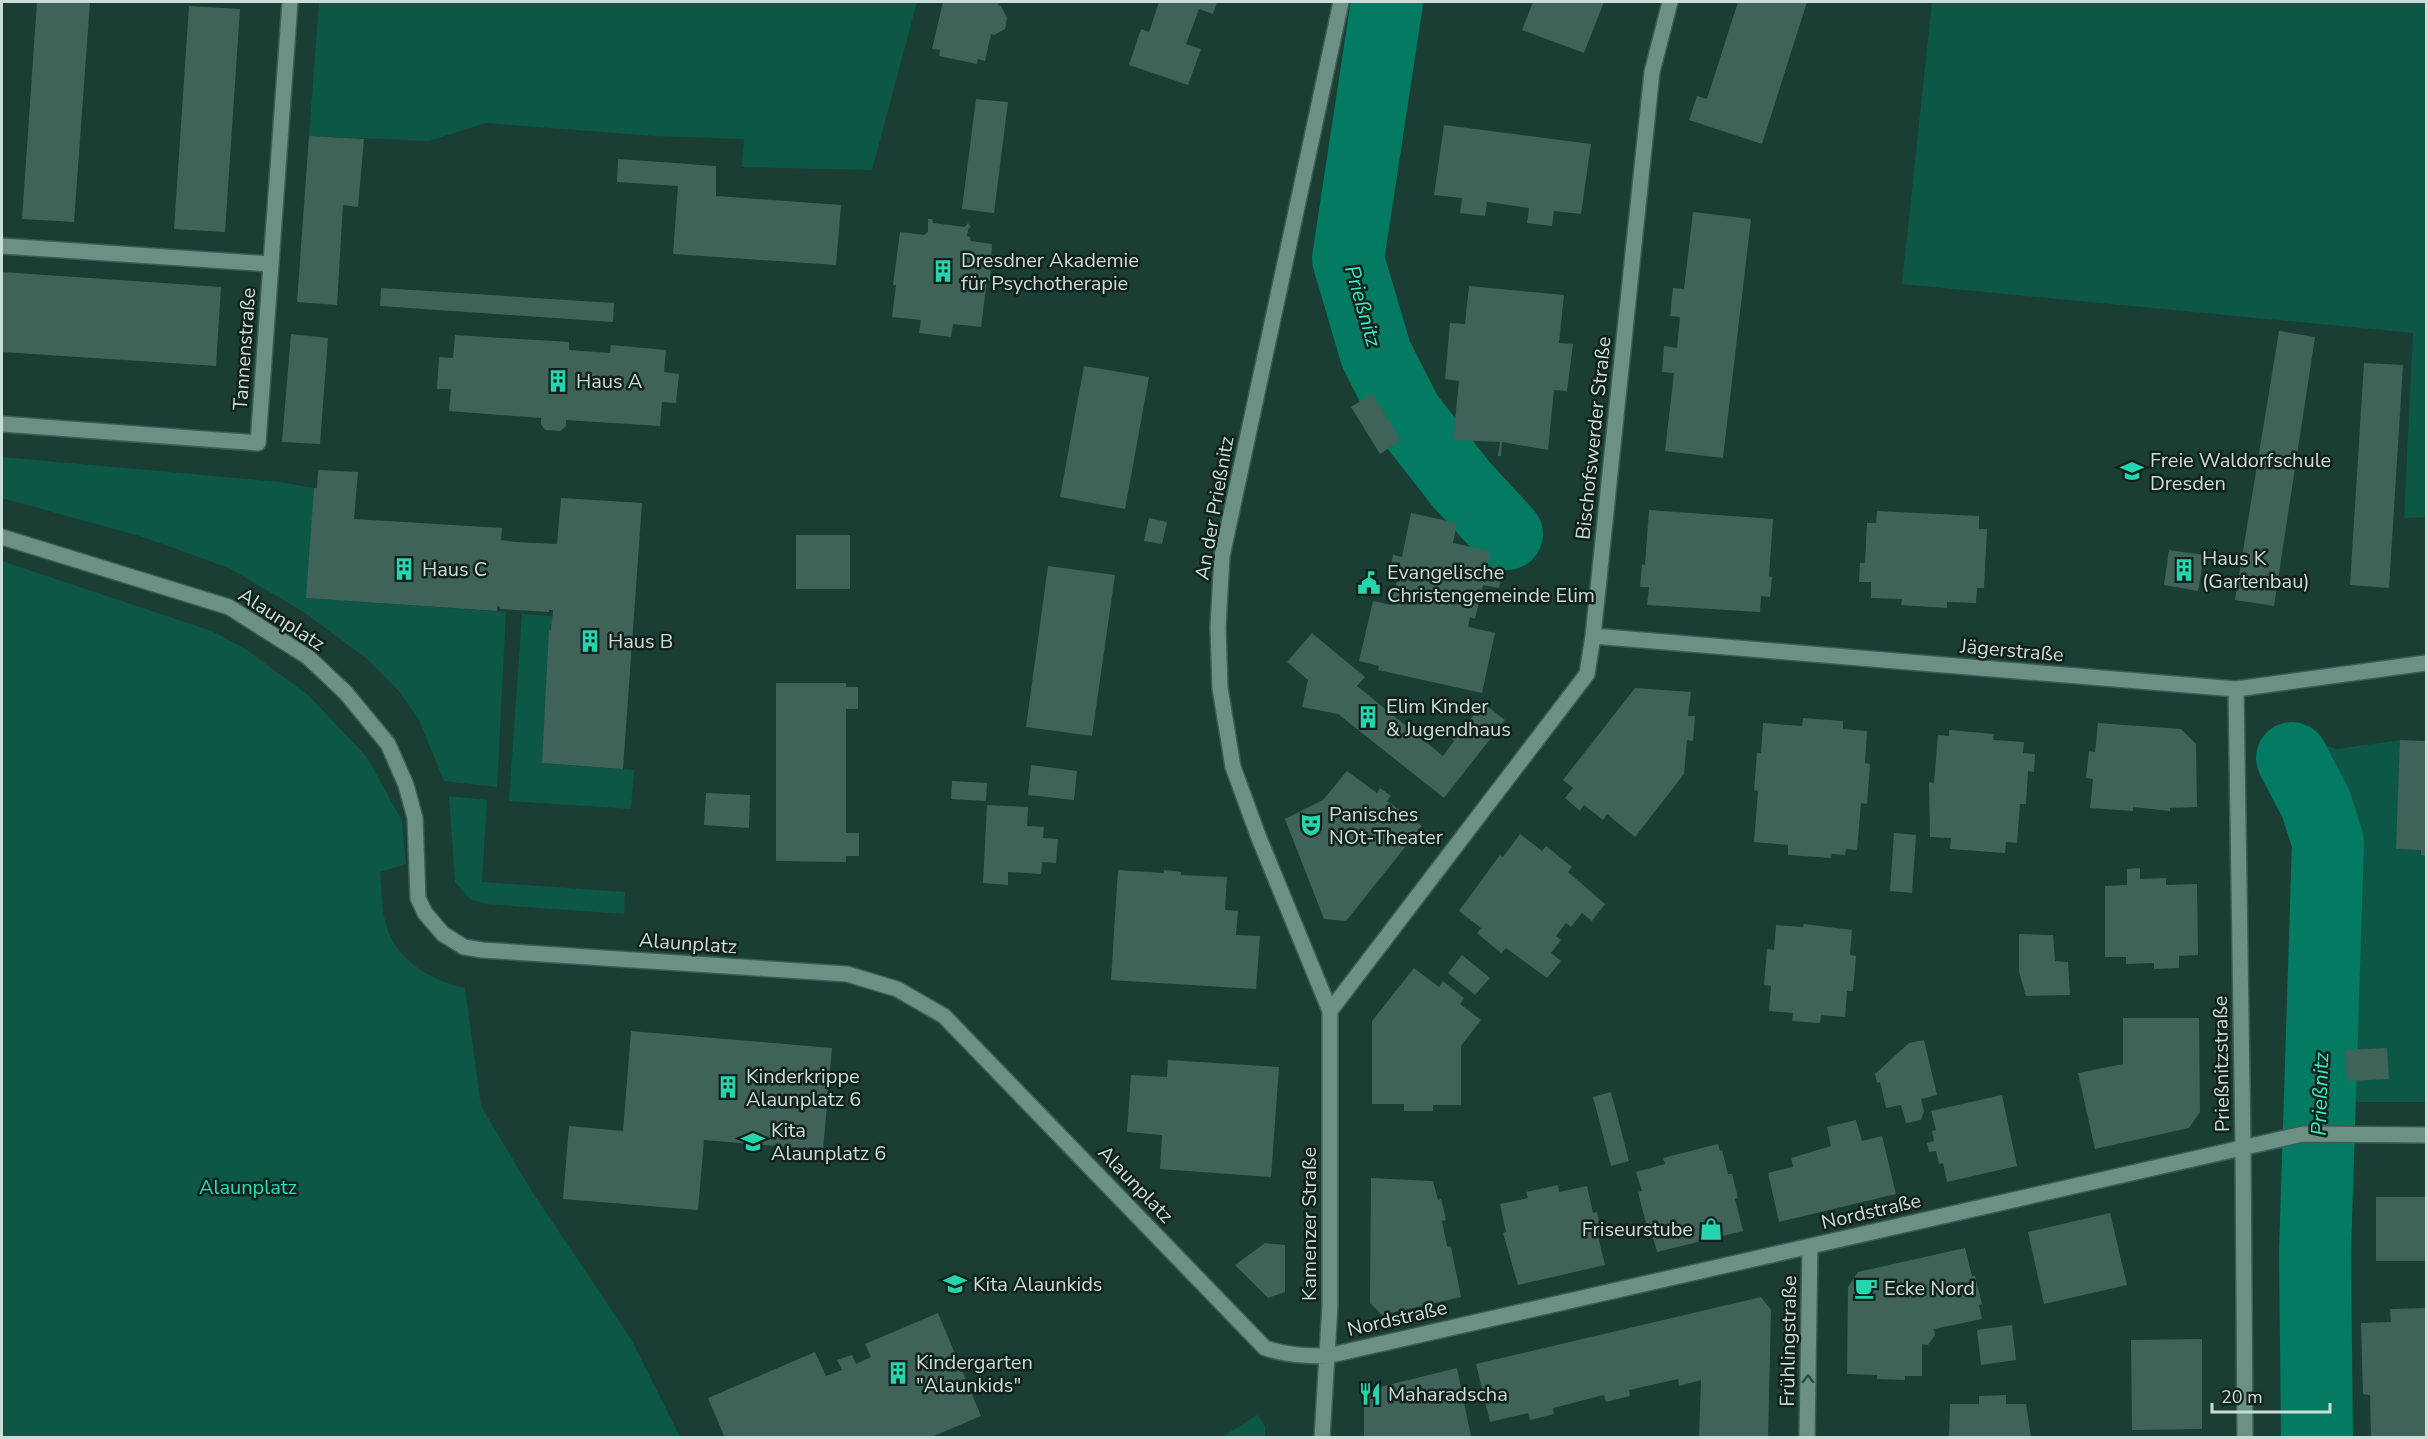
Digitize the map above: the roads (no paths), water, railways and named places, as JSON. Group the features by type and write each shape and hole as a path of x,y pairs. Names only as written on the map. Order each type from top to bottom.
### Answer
{"street":[{"name":"Tannenstraße","path":"2,424 258,443 290,2"},
{"name":"An der Prießnitz","path":"1330,1011 1259,838 1233,767 1220,688 1218,627 1222,556 1341,2"},
{"name":"Bischofswerder Straße","path":"1330,1011 1587,674 1593,636 1652,72 1670,2"},
{"path":"2,246 271,264"},
{"name":"Alaunplatz","path":"2,537 229,608 308,657 346,693 388,744 406,785 415,818 418,898 425,913 443,934 464,947 847,974 897,989 944,1016 1265,1348 1294,1356 1328,1356"},
{"name":"Jägerstraße","path":"1593,636 2236,689 2427,663"},
{"name":"Prießnitzstraße","path":"2236,689 2243,1148 2244,1437"},
{"name":"Kamenzer Straße","path":"1322,1437 1330,1305 1330,1011"},
{"name":"Nordstraße","path":"1328,1356 2304,1134 2427,1135"},
{"name":"Frühlingstraße","path":"1807,1437 1810,1246"}],"waterway":[{"name":"Prießnitz","path":"1387,2 1348,259 1376,354 1407,415 1461,484 1507,534"},
{"name":"Prießnitz","path":"2292,758 2316,804 2328,842 2315,1252 2317,1438"}],"place":[{"name":"Dresdner Akademie für Psychotherapie","path":"943,271"},
{"name":"Haus A","path":"558,381"},
{"name":"Freie Waldorfschule Dresden","path":"2132,471"},
{"name":"Haus C","path":"404,569"},
{"name":"Haus K (Gartenbau)","path":"2184,570"},
{"name":"Evangelische Christengemeinde Elim","path":"1369,583"},
{"name":"Haus B","path":"590,641"},
{"name":"Elim Kinder & Jugendhaus","path":"1368,717"},
{"name":"Panisches NOt-Theater","path":"1311,825"},
{"name":"Kinderkrippe Alaunplatz 6","path":"728,1087"},
{"name":"Kita Alaunplatz 6","path":"753,1142"},
{"name":"Friseurstube","path":"1711,1229"},
{"name":"Kita Alaunkids","path":"955,1284"},
{"name":"Ecke Nord","path":"1866,1288"},
{"name":"Kindergarten \"Alaunkids\"","path":"898,1373"},
{"name":"Maharadscha","path":"1370,1394"}]}
